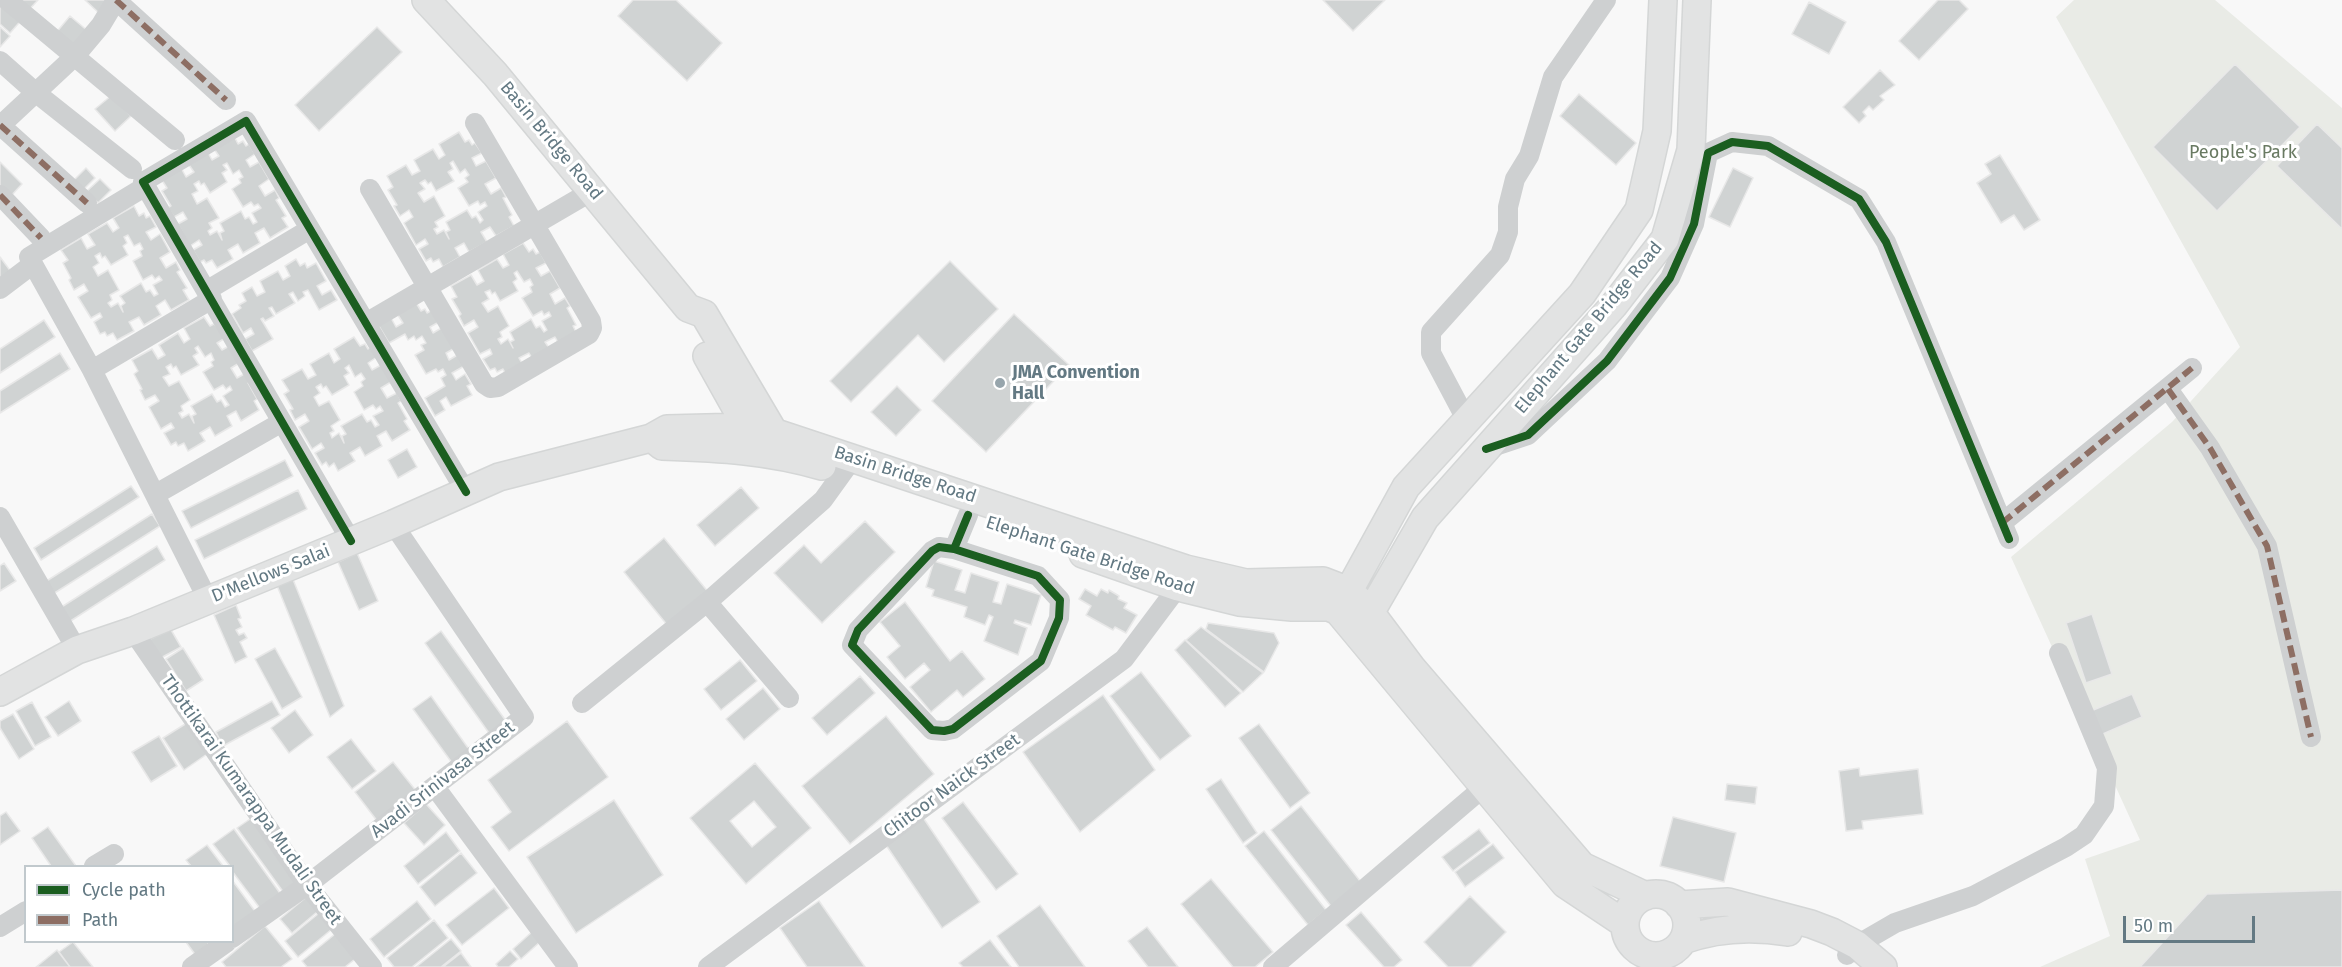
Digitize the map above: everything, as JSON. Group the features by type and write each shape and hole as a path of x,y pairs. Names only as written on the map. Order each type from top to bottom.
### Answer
{"main road":[{"name":"Basin Bridge Road","path":"426,0 495,74 688,308 704,314 767,441 1186,569 1246,583 1323,581 1343,601"},
{"name":"Elephant Gate Bridge Road","path":"788,456 848,465 968,515 1178,587 1239,602 1292,607 1329,607 1343,601 1406,487 1582,294 1639,210 1657,131 1663,0"},
{"name":"Elephant Gate Bridge Road","path":"1369,624 1395,570 1425,518 1614,304 1665,239 1691,150 1697,0"},
{"path":"688,308 689,325 746,427"},
{"name":"Basin Bridge Road","path":"746,427 788,456"},
{"name":"D'Mellows Salai","path":"0,692 77,650 133,631 393,524 499,477 651,438 667,429 746,427"},
{"path":"651,438 662,446 767,441"},
{"path":"1343,601 1412,668 1582,866 1646,896"},
{"path":"1369,624 1484,787 1565,884 1625,924"},
{"path":"1683,940 1686,922 1679,905 1664,895 1646,896 1639,899 1629,910 1625,924 1630,943 1637,950 1639,961 1667,954 1683,940 1703,933 1760,927 1810,936 1883,967"},
{"path":"1679,905 1728,902 1811,924 1832,932 1854,956"}],"street":[{"path":"8,0 175,140"},
{"path":"87,203 0,125 75,56 101,25 116,0 226,99"},
{"path":"1467,421 1431,353 1431,332 1500,255 1508,232 1508,207 1515,179 1529,156 1553,77 1605,0"},
{"path":"0,61 35,92 132,169"},
{"path":"351,541 143,182 246,121 466,492"},
{"path":"370,189 484,384 490,388 498,387 589,334 592,328 591,321 475,123"},
{"path":"1486,448 1528,435 1607,361 1670,278 1694,224 1708,153 1732,142 1768,146 1858,199 1886,242 2006,531 2192,368"},
{"path":"146,186 29,256 92,370 208,600"},
{"path":"366,323 592,190"},
{"path":"0,195 41,238"},
{"path":"92,370 310,229"},
{"path":"0,289 33,264"},
{"path":"2168,389 2210,448 2267,546 2310,737"},
{"path":"156,494 282,422"},
{"path":"582,703 707,602 823,500 848,465"},
{"path":"954,549 968,515"},
{"path":"0,517 77,650"},
{"name":"Avadi Srinivasa Street","path":"234,937 307,885 524,717 393,524"},
{"path":"939,547 954,549 1038,576 1060,600 1059,618 1041,661 953,729 932,730 852,645 858,630 932,551 939,547"},
{"name":"Chitoor Naick Street","path":"708,967 1124,659 1178,587"},
{"path":"707,602 789,698"},
{"name":"Thottikarai Kumarappa Mudali Street","path":"133,631 307,885 372,967"},
{"path":"1854,956 1895,923 1973,896 2066,847 2084,835 2104,806 2107,768 2059,653"},
{"path":"435,787 568,967"},
{"path":"1274,967 1484,787"},
{"path":"97,865 114,854"},
{"path":"0,927 24,912"},
{"path":"201,965 226,943"}],"green space":[{"name":"People's Park","path":"2074,0 2215,0 2342,108 2342,967 2040,967 2110,936 2085,859 2140,840 2011,557 2172,422 2240,347 2056,17"}],"building":[{"path":"17,0 38,0 25,14"},
{"path":"85,0 113,0 100,14"},
{"path":"633,0 676,0 722,43 687,81 618,16"},
{"path":"1323,0 1385,0 1353,31"},
{"path":"1938,0 1959,0 1968,9 1919,60 1899,41"},
{"path":"0,1 25,16 10,33 0,24"},
{"path":"1809,2 1846,22 1829,54 1792,34"},
{"path":"70,16 89,32 74,51 55,34"},
{"path":"0,27 10,36 0,47"},
{"path":"377,27 402,52 319,131 295,105"},
{"path":"2235,64 2300,127 2217,211 2153,147"},
{"path":"1880,70 1895,85 1880,96 1884,100 1873,110 1869,106 1863,112 1866,116 1859,123 1843,107"},
{"path":"1579,94 1636,143 1616,165 1560,116"},
{"path":"112,95 131,116 115,131 95,109"},
{"path":"2317,124 2342,148 2342,229 2277,166"},
{"path":"459,132 465,142 469,140 472,145 475,143 482,153 472,158 476,166 486,161 496,178 485,184 491,194 501,188 506,197 503,198 512,215 509,217 514,226 496,236 490,227 481,232 487,242 469,252 464,243 455,248 460,257 443,267 439,259 433,262 431,258 426,261 419,249 428,244 425,239 416,245 404,223 413,217 409,210 400,216 394,206 397,205 388,190 393,187 387,176 406,165 412,175 420,171 414,160 433,149 439,159 445,155 439,144","holes":["453,161 460,173 465,169 469,175 465,178 468,182 458,188 469,206 478,201 480,205 485,202 487,206 478,212 483,220 480,223 476,216 472,218 467,210 446,222 450,230 446,232 449,239 444,230 437,234 434,229 438,227 435,222 445,216 434,196 424,202 418,193 425,189 420,183 425,180 428,184 431,182 436,191 454,181 448,172 453,169 450,163"]},
{"path":"233,134 238,144 243,141 246,146 249,144 255,154 246,160 250,167 259,162 269,179 259,186 265,196 275,190 279,198 276,200 286,216 282,218 288,227 270,238 264,228 255,233 260,243 243,253 238,244 228,250 233,259 217,268 212,260 206,263 204,260 200,262 193,250 202,245 199,240 190,246 178,224 187,219 183,212 174,217 168,208 171,206 162,191 167,188 160,177 180,166 186,177 194,172 187,162 207,151 212,160 219,156 212,146","holes":["227,163 233,174 239,170 243,177 239,179 241,183 232,189 243,207 251,202 254,206 258,204 261,208 252,213 257,222 253,224 249,217 245,219 241,211 220,223 224,231 220,233 222,240 217,231 210,235 208,231 212,228 209,223 219,218 207,198 197,204 192,194 198,191 194,184 199,181 201,185 204,183 210,193 227,182 222,173 227,170 223,165"]},
{"path":"2000,155 2040,220 2024,230 2014,215 2001,223 1977,183 1991,174 1985,164"},
{"path":"0,162 22,184 9,198 0,189"},
{"path":"86,168 95,178 83,190 73,181"},
{"path":"1733,168 1753,178 1730,227 1709,217"},
{"path":"100,179 111,190 98,203 87,191"},
{"path":"134,206 139,216 144,213 146,218 150,216 156,227 146,232 151,240 160,234 170,252 160,258 166,268 176,262 180,270 177,272 187,288 183,290 189,300 171,310 165,300 156,306 161,315 144,325 139,317 129,322 134,331 117,340 113,333 107,336 105,332 100,334 94,322 102,317 100,313 91,318 78,297 88,291 84,284 74,290 63,263 68,260 61,250 81,238 87,249 95,245 88,234 107,223 113,232 119,228 113,218","holes":["128,235 134,246 140,243 143,249 140,251 142,256 133,261 143,280 152,275 155,279 159,276 162,280 153,285 158,294 154,296 150,290 146,292 141,283 120,296 125,303 121,306 123,312 118,303 111,307 108,303 112,300 110,295 119,290 108,270 98,276 93,267 99,263 95,256 100,253 102,258 105,256 111,265 128,255 123,246 127,243 124,237"]},
{"path":"523,243 529,252 533,249 536,254 540,252 546,263 536,268 541,276 550,271 560,288 550,294 555,304 565,298 570,306 567,308 576,325 573,326 578,336 560,346 555,337 545,342 551,351 534,362 529,353 519,358 524,367 507,377 503,369 497,372 495,368 490,370 483,359 492,354 490,349 480,354 468,333 478,327 474,320 464,326 459,316 461,314 452,299 457,297 451,286 471,275 477,285 484,281 478,270 497,259 503,268 509,265 503,254","holes":["517,271 524,282 530,279 533,285 530,287 532,292 522,298 533,316 542,311 544,315 549,312 551,316 542,321 547,330 544,332 540,326 536,328 531,319 510,332 514,340 510,342 513,348 508,339 501,344 498,339 502,337 500,332 509,326 498,306 488,312 482,303 489,299 485,292 490,290 492,294 495,292 500,301 518,291 513,282 517,279 514,273"]},
{"path":"0,257 12,273 0,281"},
{"path":"296,259 300,266 305,263 307,268 316,263 326,281 317,286 322,295 331,290 337,300 319,310 308,290 303,292 305,296 298,301 293,292 289,294 295,303 276,314 272,307 269,308 274,316 265,321 261,319 273,339 252,351 245,339 254,334 251,328 243,333 232,314 241,308 239,305 246,301 242,293 252,287 257,296 265,292 260,281 278,271 283,280 290,276 285,266"},
{"path":"950,261 998,309 944,362 918,335 851,402 830,381"},
{"path":"415,301 421,311 425,309 427,313 432,310 439,322 430,327 433,333 443,327 455,348 446,353 449,360 459,354 466,365 452,373 456,380 465,374 471,384 467,386 472,395 451,406 446,397 440,401 445,410 435,416 425,398 445,386 441,378 446,375 443,369 438,372 436,369 426,374 415,355 424,350 421,345 426,343 422,336 416,340 414,336 408,340 405,334 389,343 377,323 390,316 396,327 403,323 396,312"},
{"name":"JMA Convention Hall","path":"1014,314 1069,365 986,452 932,401"},
{"path":"204,317 210,326 214,324 227,337 217,343 222,350 231,345 241,362 231,368 237,378 246,373 251,381 248,383 257,399 254,401 259,410 241,421 236,411 227,416 232,426 215,436 210,427 200,433 205,441 188,451 184,443 178,446 176,442 171,445 164,433 174,428 171,423 161,429 149,407 159,401 155,395 145,400 134,374 138,371 132,360 152,349 158,359 165,355 159,345 178,333 184,343 190,339 184,328","holes":["198,346 205,357 211,353 214,360 211,362 213,366 203,372 214,390 223,385 226,389 230,386 232,390 223,396 229,405 225,407 221,400 217,402 212,394 191,406 196,414 192,416 194,423 189,414 182,418 179,413 183,411 181,406 190,400 179,381 169,386 163,377 170,374 166,367 171,364 173,368 176,366 181,375 199,365 193,356 198,353 195,348"]},
{"path":"44,320 55,337 0,373 0,349"},
{"path":"354,337 360,346 365,344 368,349 371,347 377,357 368,363 372,370 381,365 391,382 381,388 387,398 397,393 401,401 398,403 407,419 404,421 410,430 392,441 386,431 377,436 382,446 365,456 360,447 350,453 355,461 338,471 334,463 329,467 326,462 322,465 315,453 324,448 321,443 312,449 299,427 309,421 305,414 295,420 290,410 293,409 284,394 289,391 282,380 302,369 308,379 316,375 310,364 329,353 334,363 340,359 334,349","holes":["349,365 355,377 361,373 365,379 361,382 363,386 354,392 364,410 373,405 376,409 380,406 383,411 373,416 379,425 375,427 371,420 367,422 362,414 341,426 346,434 342,436 344,443 339,433 332,438 330,433 334,431 331,426 340,420 329,401 319,406 314,397 320,393 316,387 321,384 323,388 326,386 332,395 349,385 344,376 349,373 345,368"]},
{"path":"60,353 70,369 0,413 0,391"},
{"path":"897,386 921,410 896,436 871,412"},
{"path":"407,449 417,467 398,478 388,460"},
{"path":"285,460 293,476 191,528 182,511"},
{"path":"131,486 139,497 41,560 34,548"},
{"path":"741,487 759,508 715,546 697,525"},
{"path":"298,490 307,509 204,559 195,540"},
{"path":"152,514 160,526 53,594 45,582"},
{"path":"865,521 895,552 822,623 774,573 804,545 821,563"},
{"path":"664,538 709,593 668,626 624,572"},
{"path":"157,546 165,560 69,622 60,608"},
{"path":"357,553 378,601 359,610 338,562"},
{"path":"934,561 962,570 955,590 965,593 971,573 999,582 993,602 1001,604 1007,584 1041,595 1031,625 1015,620 1014,623 1027,628 1018,655 984,641 993,617 989,615 985,625 964,617 967,607 932,596 934,590 926,587"},
{"path":"4,563 16,581 0,591 0,566"},
{"path":"292,577 344,706 330,717 276,583"},
{"path":"1085,589 1097,596 1101,589 1108,593 1109,590 1119,596 1118,599 1127,603 1124,608 1137,615 1126,633 1115,627 1113,630 1086,615 1091,606 1079,599"},
{"path":"905,602 950,661 962,651 985,679 963,697 957,690 931,712 910,687 930,670 924,663 905,679 887,657 900,646 880,622"},
{"path":"236,605 242,627 236,630 239,635 244,633 247,638 240,642 247,657 235,663 214,615"},
{"path":"2092,614 2112,674 2086,683 2066,623"},
{"path":"1208,623 1274,633 1279,643 1264,672 1206,629"},
{"path":"1201,627 1263,673 1243,692 1186,640"},
{"path":"170,628 181,647 157,660 147,641"},
{"path":"441,631 506,721 489,733 425,643"},
{"path":"1185,640 1241,693 1225,707 1175,650"},
{"path":"183,648 203,680 186,691 166,659"},
{"path":"275,648 302,697 282,709 255,659"},
{"path":"740,660 757,681 721,710 704,689"},
{"path":"1141,672 1191,736 1160,760 1110,696"},
{"path":"860,676 875,693 827,735 812,718"},
{"path":"763,688 780,709 744,740 726,719"},
{"path":"2132,694 2142,717 2096,737 2086,713"},
{"path":"1103,695 1155,770 1080,832 1023,752"},
{"path":"431,696 473,755 455,767 413,709"},
{"path":"69,701 81,721 58,736 45,717"},
{"path":"272,701 280,715 223,746 216,732"},
{"path":"32,702 51,737 35,746 16,711"},
{"path":"295,710 313,735 289,753 271,728"},
{"path":"13,714 34,749 19,759 0,728 0,721"},
{"path":"886,716 934,774 850,844 802,786"},
{"path":"190,721 210,752 184,770 163,738"},
{"path":"567,721 608,777 509,851 491,827 511,812 488,780"},
{"path":"1259,724 1310,793 1290,808 1239,738"},
{"path":"159,736 177,766 151,782 132,752"},
{"path":"351,739 376,771 352,789 327,757"},
{"path":"393,762 417,792 378,822 355,792"},
{"path":"755,763 811,828 746,884 690,818","holes":["754,801 776,827 752,847 730,821"]},
{"path":"1859,768 1860,776 1918,769 1923,814 1862,821 1863,829 1846,831 1839,771"},
{"path":"1221,779 1257,833 1243,843 1206,789"},
{"path":"1727,784 1757,787 1755,804 1725,800"},
{"path":"614,800 663,875 576,933 527,857"},
{"path":"963,802 1018,874 996,890 942,818"},
{"path":"426,804 445,825 424,845 404,823"},
{"path":"1301,806 1364,886 1334,910 1271,830"},
{"path":"6,812 20,831 0,845 0,816"},
{"path":"922,816 980,902 942,928 884,842"},
{"path":"253,817 300,882 284,893 237,828"},
{"path":"1673,817 1736,833 1724,882 1660,866"},
{"path":"48,827 75,865 50,865 32,838"},
{"path":"234,829 282,896 262,911 234,874 234,865 229,865 213,844"},
{"path":"1479,829 1490,843 1453,871 1442,857"},
{"path":"1264,831 1326,910 1308,925 1245,846"},
{"path":"446,832 460,851 418,884 404,866"},
{"path":"1493,844 1504,858 1465,887 1455,872"},
{"path":"207,845 222,865 190,865 186,860"},
{"path":"461,853 477,873 435,906 420,887"},
{"path":"1211,879 1273,952 1255,967 1233,967 1181,904"},
{"path":"234,883 257,914 237,929 234,925"},
{"path":"494,888 509,908 462,945 446,925"},
{"path":"2342,890 2342,967 2140,967 2207,894"},
{"path":"311,893 323,907 292,933 280,919"},
{"path":"1470,896 1506,932 1471,967 1448,967 1424,942"},
{"path":"417,901 431,919 384,957 370,939"},
{"path":"819,901 865,967 807,967 780,928"},
{"path":"1040,905 1085,967 1019,967 997,936"},
{"path":"324,909 337,925 298,957 285,941"},
{"path":"1361,912 1402,960 1394,967 1384,967 1346,925"},
{"path":"434,920 448,938 412,967 394,967 387,958"},
{"path":"265,926 292,959 281,967 226,967 222,962"},
{"path":"1147,927 1178,967 1148,967 1128,941"},
{"path":"340,930 360,955 345,967 307,967 302,961"},
{"path":"533,931 541,941 521,959 513,949"},
{"path":"451,939 461,951 441,967 416,967"},
{"path":"990,940 1011,967 963,967 959,963"},
{"path":"74,943 93,967 70,967 59,952"},
{"path":"187,943 208,943 211,947 197,957"},
{"path":"57,950 70,967 36,967"},
{"path":"510,951 518,959 509,967 498,967 496,964"},
{"path":"461,953 471,967 443,967"}],"marked path":[{"path":"116,0 226,100"},
{"path":"0,125 87,203"},
{"path":"0,195 41,238"},
{"path":"2002,523 2192,368"},
{"path":"2168,389 2210,448 2267,546 2311,737"}],"cycle path":[{"path":"351,541 143,182 246,121 466,492"},
{"path":"1486,449 1528,435 1607,361 1670,278 1694,224 1708,153 1732,142 1768,146 1859,199 1886,242 2009,539"},
{"path":"954,549 939,547 932,551 858,630 852,645 932,730 953,729 1041,661 1059,618 1060,600 1038,576 954,549 968,515"}],"place":[{"name":"JMA Convention Hall","path":"1000,383"}]}
